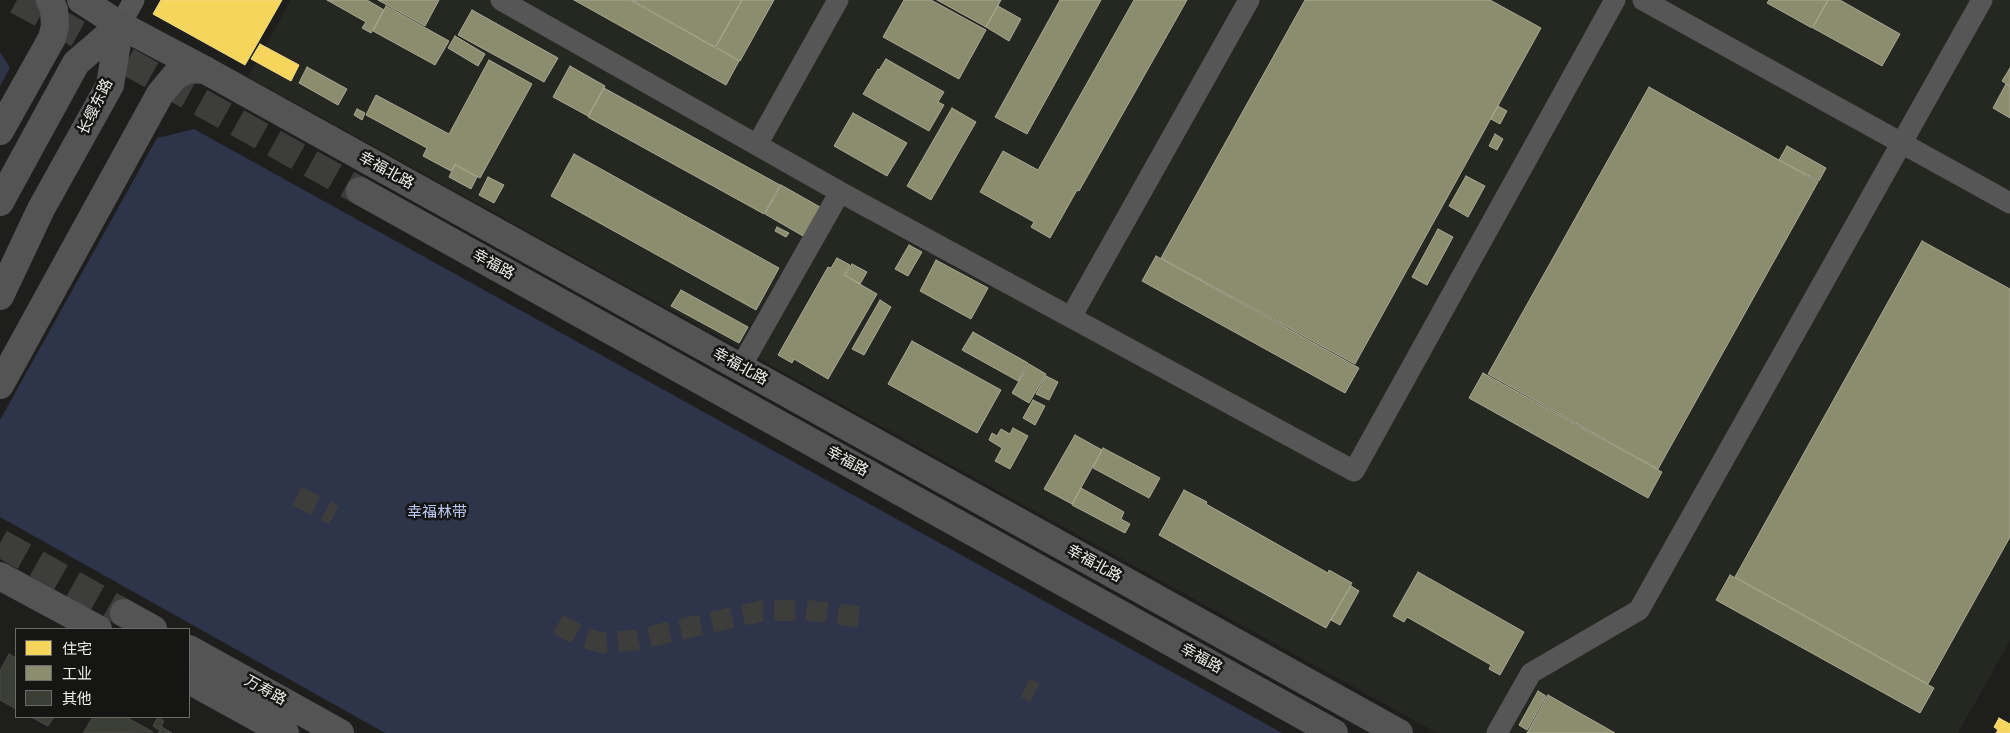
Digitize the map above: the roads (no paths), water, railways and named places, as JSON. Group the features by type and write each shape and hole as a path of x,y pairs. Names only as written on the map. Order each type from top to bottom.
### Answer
{"main road":[{"path":"0,131 52,38 55,26 54,10 50,0"},
{"name":"幸福北路","path":"81,0 120,25 205,70 1399,733"},
{"path":"0,202 76,63 120,25"},
{"name":"长缨东路","path":"0,296 41,209 110,84 120,25"},
{"path":"0,385 160,94 175,76 189,69 205,70"},
{"name":"幸福路","path":"360,191 1334,733"},
{"path":"0,576 96,628"},
{"path":"124,613 150,628"},
{"name":"万寿路","path":"190,650 340,733"},
{"path":"190,681 285,733"}],"street":[{"path":"120,25 134,0"},
{"path":"501,0 840,192 1354,471 1615,0"},
{"path":"758,145 838,0"},
{"path":"1071,317 1249,0"},
{"path":"1643,0 2010,203"},
{"path":"1497,733 1531,673 1639,610 1982,0"},
{"path":"740,368 840,192"}],"tunnel":[{"path":"17,0 360,191"},
{"path":"297,496 334,515"},
{"path":"0,543 124,613"},
{"path":"558,624 582,637 603,643 635,640 761,611 805,610 860,617"},
{"path":"1025,688 1035,693"}],"park label":[{"name":"幸福林带","path":"437,513"}]}
